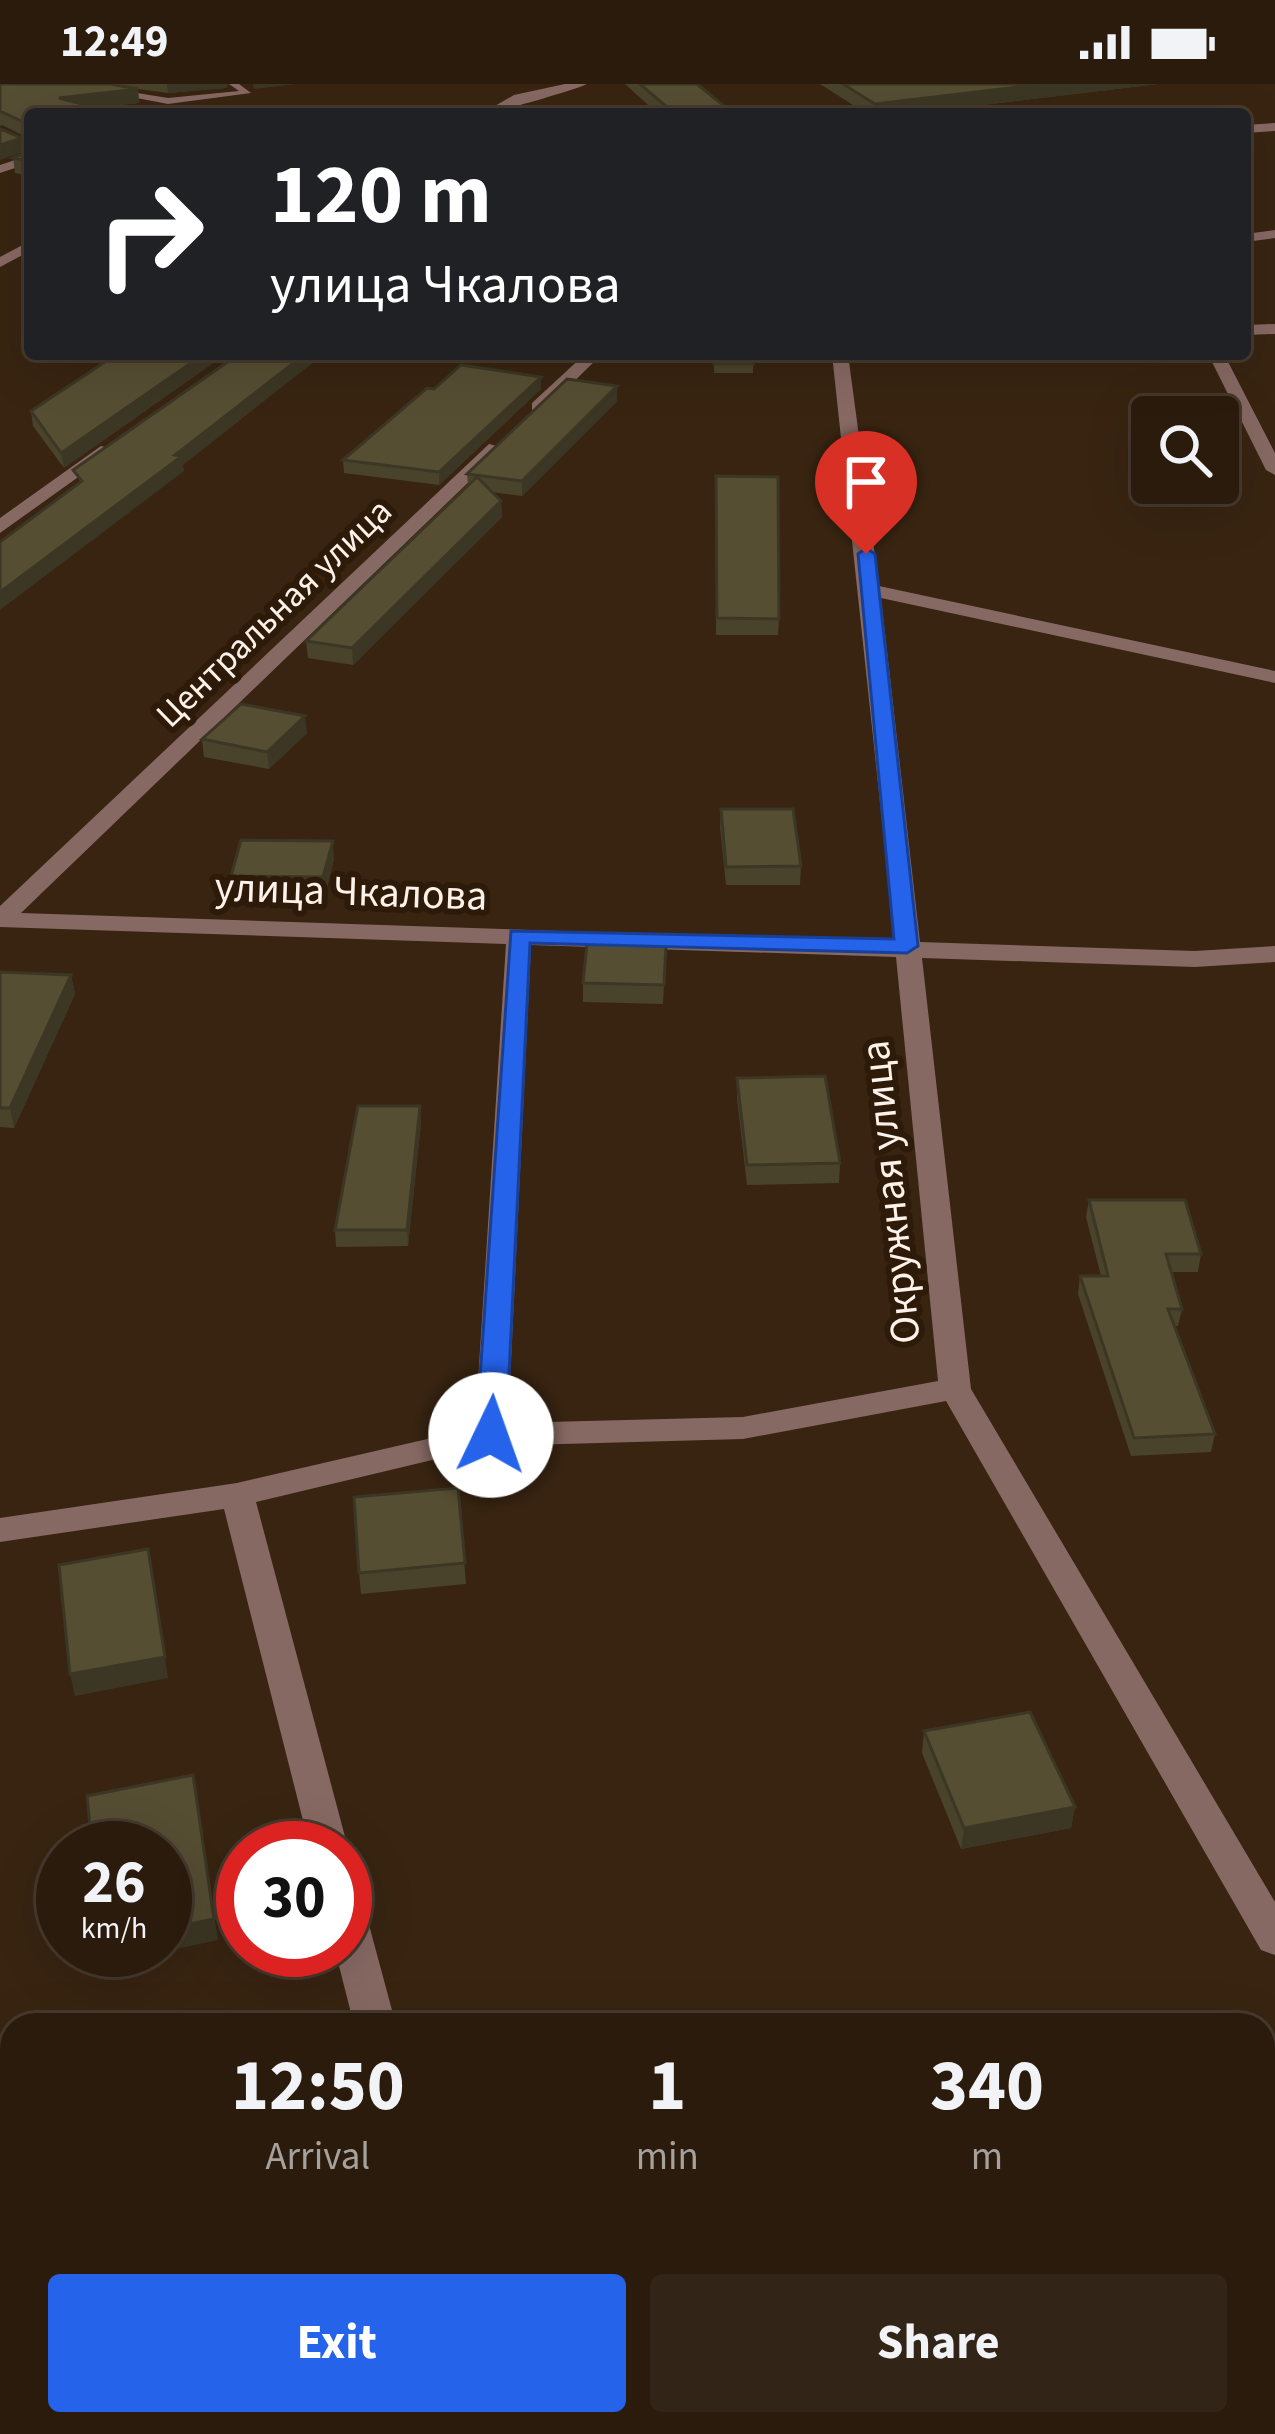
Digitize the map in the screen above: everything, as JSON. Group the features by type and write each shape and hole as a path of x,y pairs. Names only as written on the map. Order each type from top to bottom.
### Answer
{"street":[{"path":"499,108 518,98 581,84"},
{"path":"526,419 588,360"},
{"name":"Окружная улица","path":"841,360 870,590 955,1389 1275,1938"},
{"path":"1219,360 1275,470"},
{"name":"Центральная улица","path":"0,920 509,435"},
{"path":"0,526 116,444"},
{"path":"870,590 1275,676"},
{"name":"улица Чкалова","path":"0,920 1195,959 1275,954"},
{"path":"491,1435 519,936"},
{"path":"0,1530 238,1495 491,1435 743,1427 955,1389"},
{"path":"238,1495 322,1821"},
{"path":"362,1977 372,2013"}],"lane":[{"path":"70,84 112,84"},
{"path":"70,84 168,101 247,93 232,84"}],"building":[{"path":"0,84 110,84 138,89 59,98 98,108 24,108 24,122 0,111"},
{"path":"640,84 697,84 727,108 668,108"},
{"path":"843,84 1043,84 875,104"},
{"path":"0,129 22,138 0,145"},
{"path":"108,360 195,360 61,453 31,411"},
{"path":"230,360 297,360 175,455 182,456 0,592 0,542 82,481 73,470"},
{"path":"714,360 753,360 753,364 714,364"},
{"path":"461,365 541,377 439,472 343,460 427,388 434,389"},
{"path":"567,379 617,386 522,481 467,474"},
{"path":"716,476 778,477 779,619 717,618"},
{"path":"477,477 501,501 352,648 306,641"},
{"path":"241,704 305,716 267,752 202,739"},
{"path":"721,809 793,809 801,866 726,867"},
{"path":"241,840 333,841 323,877 231,876"},
{"path":"587,943 666,945 664,985 583,983"},
{"path":"0,972 71,975 10,1108 0,1108"},
{"path":"825,1076 840,1163 747,1165 737,1078"},
{"path":"358,1106 420,1106 407,1230 335,1230"},
{"path":"1089,1200 1185,1200 1201,1254 1166,1254 1182,1309 1168,1309 1215,1434 1134,1438 1080,1276 1108,1276"},
{"path":"458,1488 465,1563 359,1573 354,1497"},
{"path":"148,1549 165,1657 70,1674 59,1565"},
{"path":"1030,1712 1075,1807 964,1828 924,1731"},
{"path":"193,1775 214,1919 192,1923 192,1821 89,1821 87,1796"}],"route":[{"path":"491,1435 519,936 907,946 866,554"}]}
